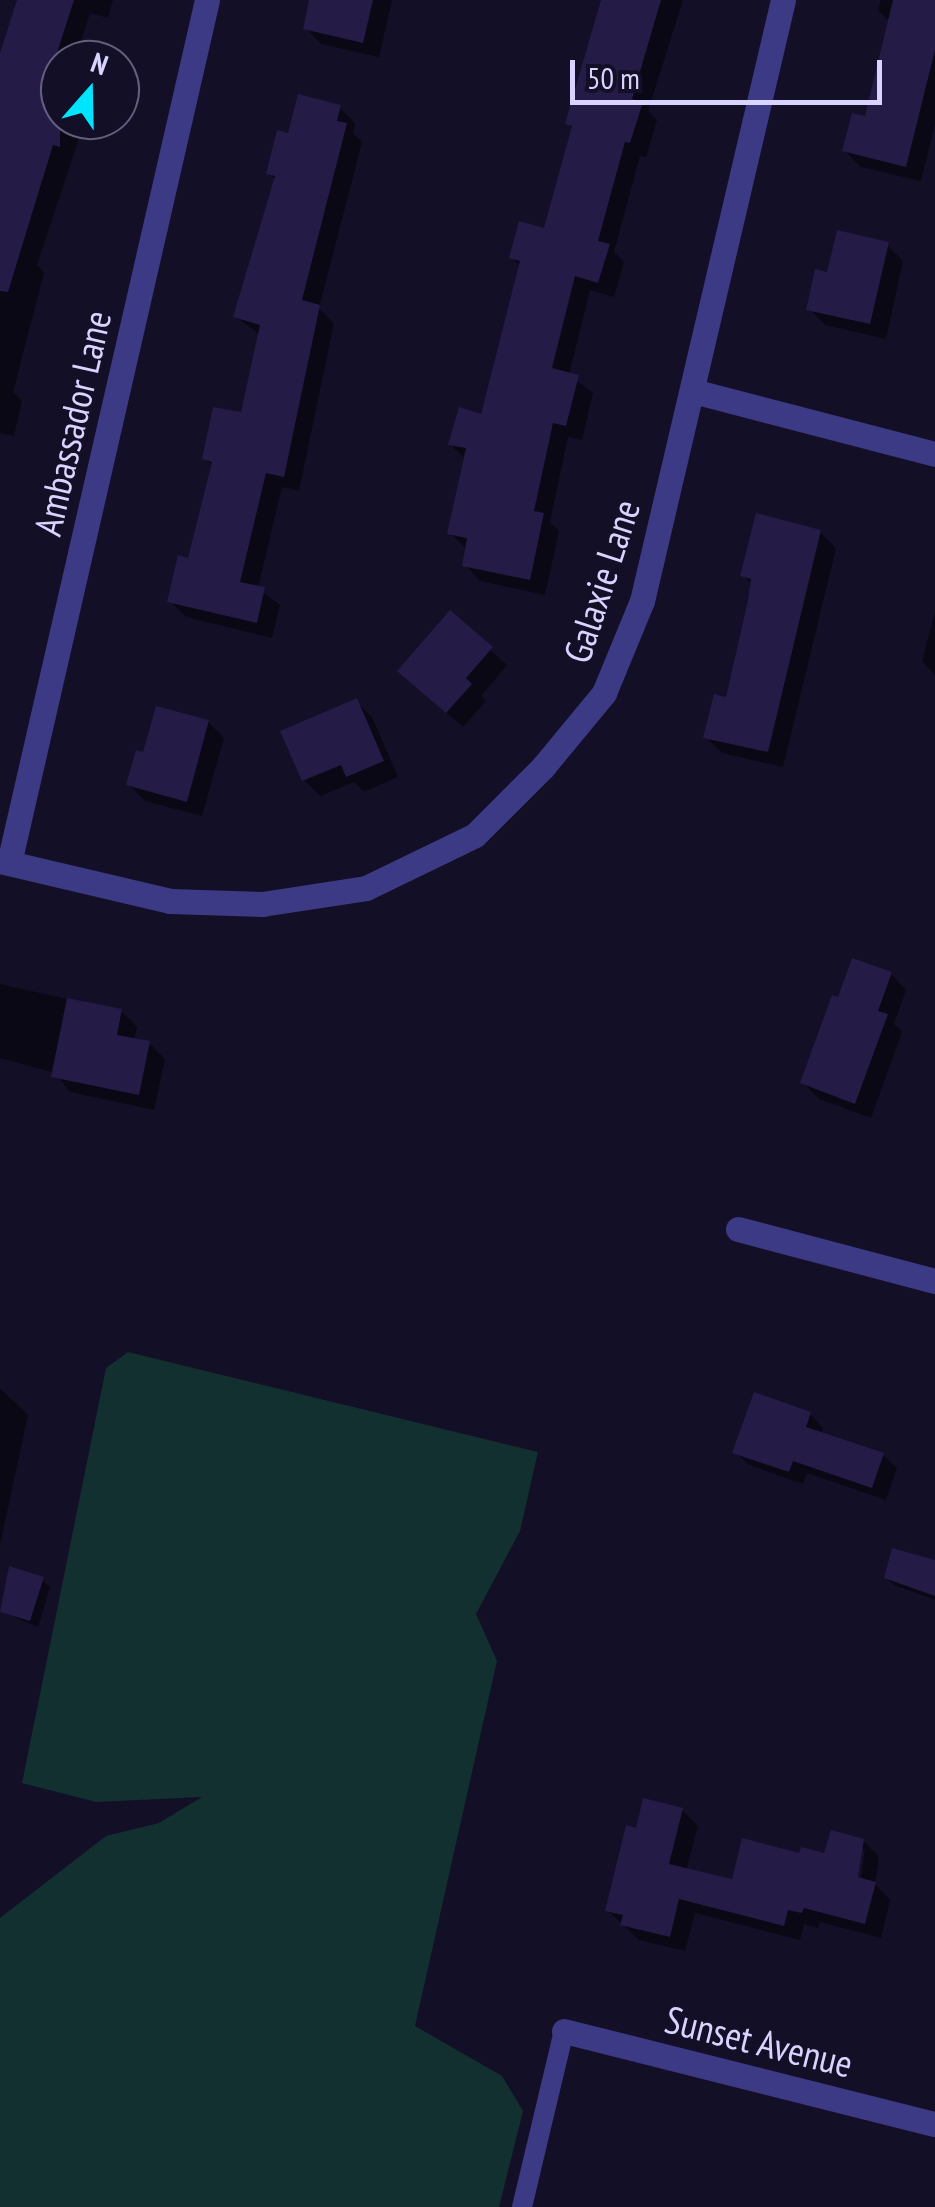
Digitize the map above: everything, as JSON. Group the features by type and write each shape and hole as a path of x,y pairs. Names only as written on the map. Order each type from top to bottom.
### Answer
{"street":[{"name":"Ambassador Lane","path":"4,862 208,0"},
{"name":"Galaxie Lane","path":"4,862 170,901 262,904 366,888 476,835 543,767 604,693 642,601 784,0"},
{"path":"693,391 935,454"},
{"path":"738,1229 935,1281"},
{"name":"Sunset Avenue","path":"564,2031 935,2124"}],"lane":[{"path":"522,2207 564,2031"}],"green space":[{"path":"128,1352 538,1452 520,1531 476,1614 497,1661 415,2026 502,2076 523,2111 499,2207 0,2207 0,1918 106,1836 159,1823 202,1797 96,1802 22,1783 106,1368"}],"building":[{"path":"17,0 74,0 61,40 40,40 40,140 60,140 60,147 53,145 8,292 0,291 0,53"},
{"path":"309,0 373,0 363,43 303,29"},
{"path":"601,0 661,0 632,99 643,102 630,143 625,142 598,241 610,244 598,283 575,276 552,368 579,375 566,426 553,423 534,511 544,513 530,580 462,566 467,538 447,534 466,448 448,445 459,407 481,414 520,261 509,258 519,221 544,228 572,126 565,124"},
{"path":"893,0 935,0 935,50 906,167 842,151 852,113 865,116"},
{"path":"298,94 341,105 337,121 347,123 302,300 320,305 284,477 266,473 240,582 265,587 257,623 167,602 178,555 188,558 212,462 202,459 213,407 241,412 260,325 233,317 275,176 266,174 277,130 288,133"},
{"path":"837,230 889,242 870,324 806,310 815,269 827,272"},
{"path":"756,513 821,530 768,752 703,738 714,694 726,697 748,600 751,579 740,576"},
{"path":"450,610 493,647 466,678 472,684 446,713 397,671"},
{"path":"357,698 384,761 346,777 341,765 302,781 280,731"},
{"path":"156,706 209,720 187,802 126,785 136,750 143,752"},
{"path":"852,958 892,972 878,1011 888,1014 855,1104 800,1083 832,995 838,997"},
{"path":"67,998 122,1009 117,1035 150,1041 139,1095 51,1077"},
{"path":"754,1392 811,1412 806,1427 884,1453 872,1488 793,1461 789,1472 732,1453"},
{"path":"892,1548 935,1560 935,1596 884,1578"},
{"path":"9,1566 44,1577 30,1621 0,1612"},
{"path":"643,1798 683,1808 669,1864 732,1879 742,1838 799,1853 801,1847 824,1853 831,1830 864,1839 858,1877 876,1882 865,1924 804,1908 802,1913 788,1910 784,1926 679,1899 670,1937 620,1925 623,1915 605,1911 626,1825 636,1828"}]}
